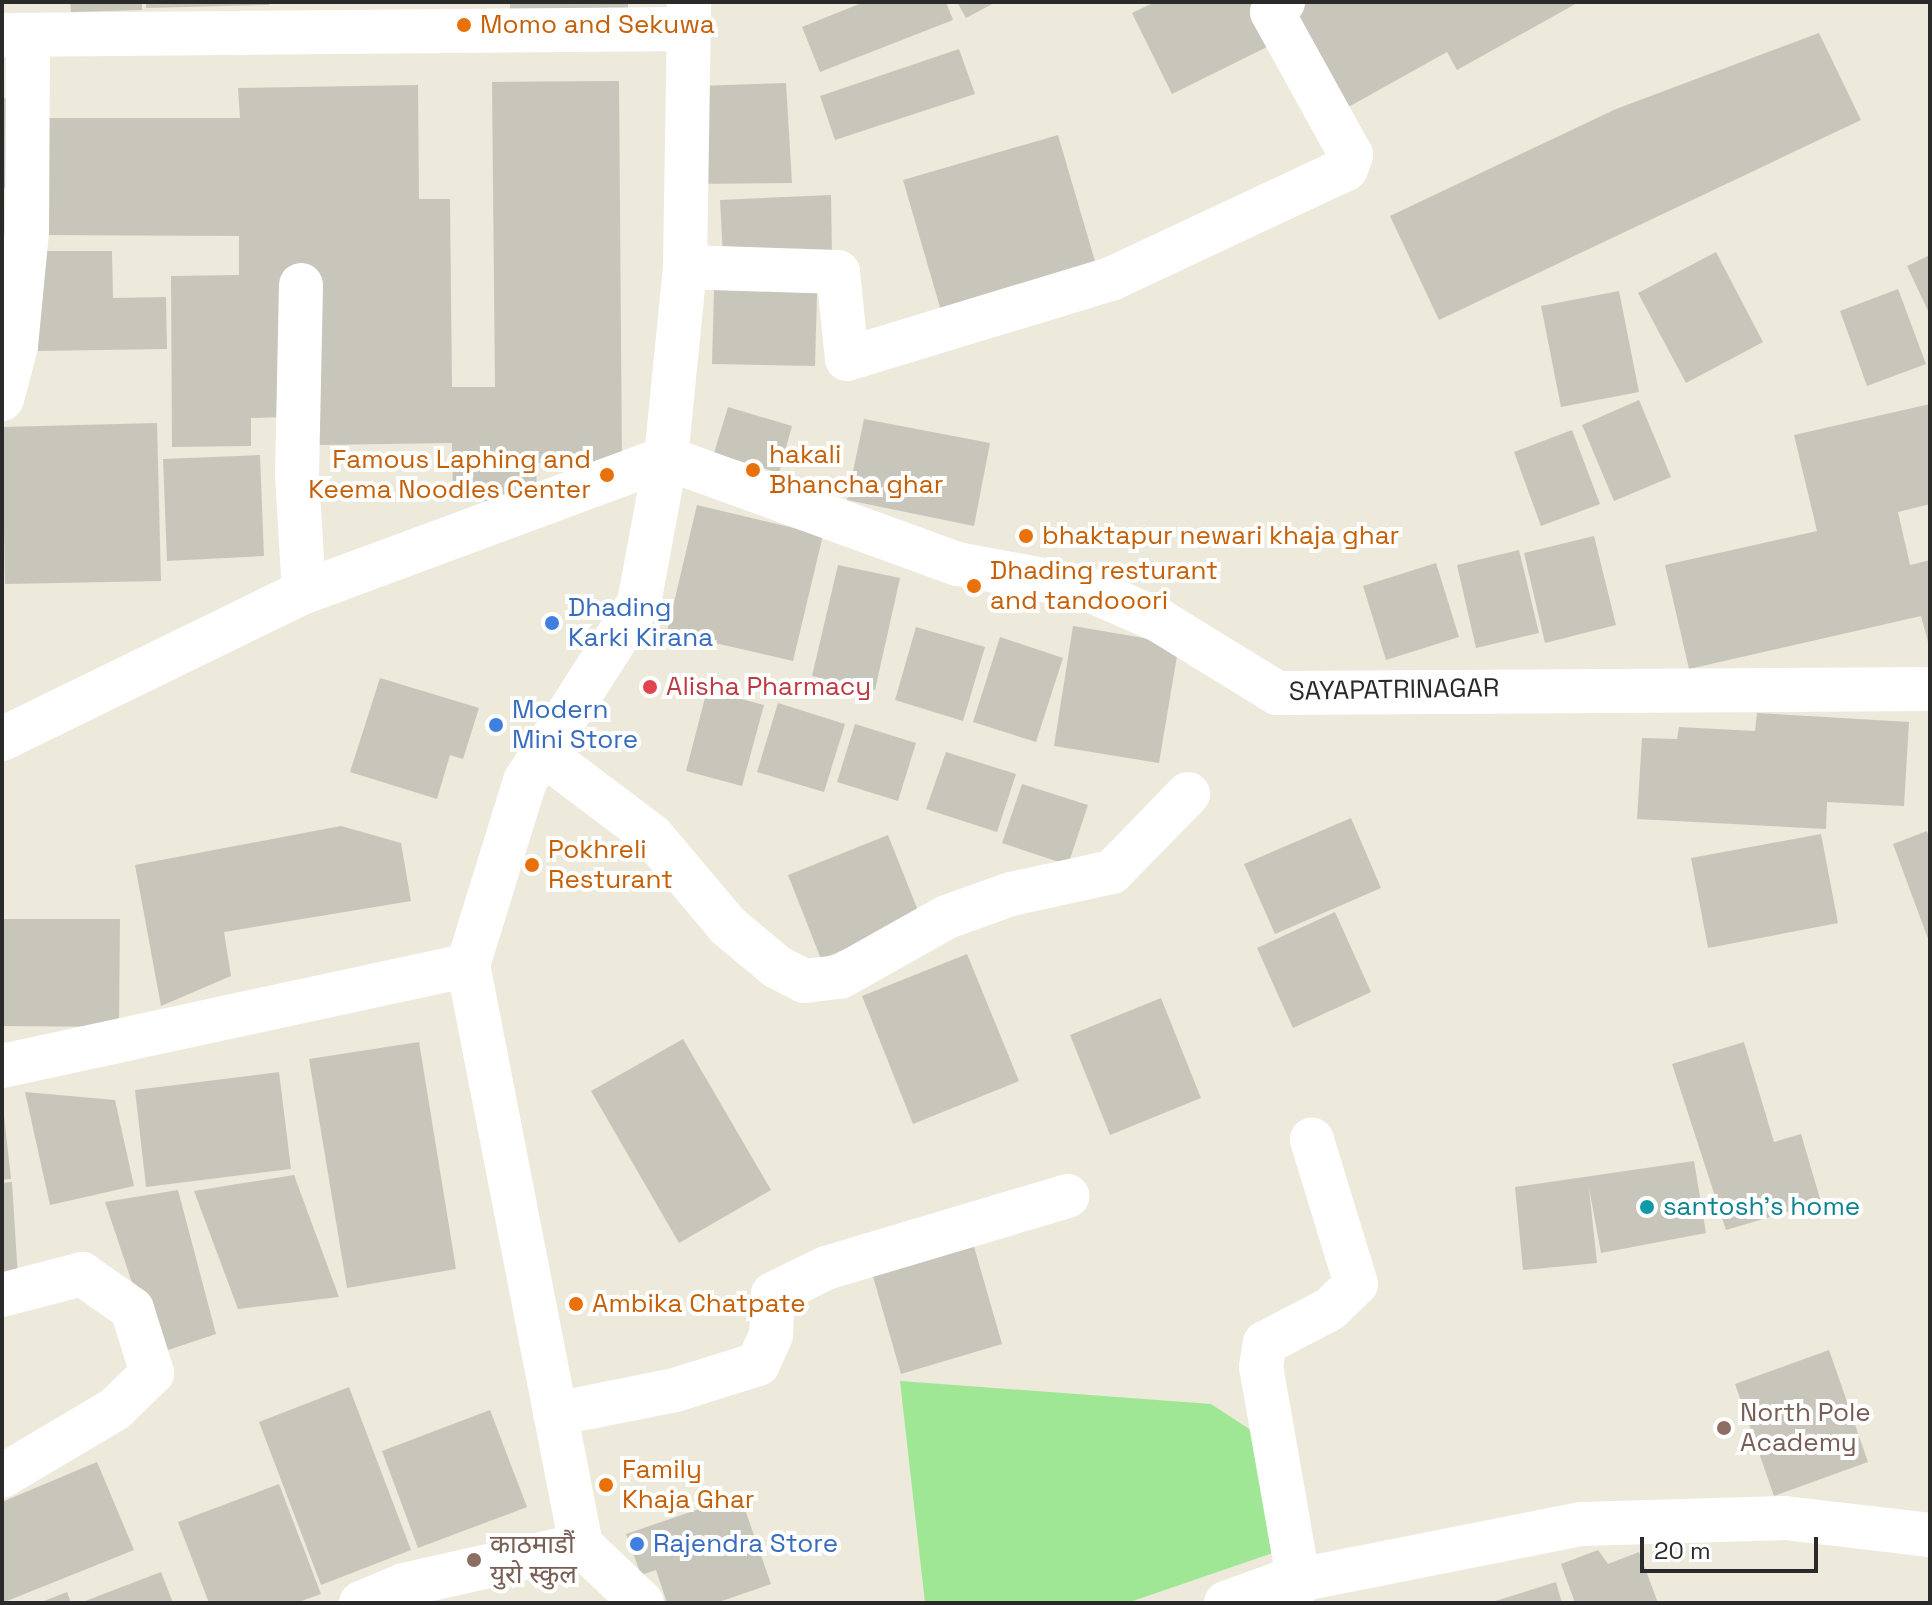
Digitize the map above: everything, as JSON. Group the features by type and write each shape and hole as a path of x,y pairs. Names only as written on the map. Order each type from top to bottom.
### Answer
{"street":[{"path":"685,267 838,272 847,359 1113,278 1346,169 1351,155 1272,12 1283,2"},
{"path":"2,399 16,346 27,232 15,35 690,15 685,267 666,458 639,603 525,781 468,965 581,1545 642,1603"},
{"path":"301,285 297,475 304,592"},
{"path":"2,734 304,592 666,458"},
{"name":"SAYAPATRINAGAR","path":"666,458 958,564 1085,588 1160,621 1277,693 1930,689"},
{"path":"542,753 652,836 728,926 777,967 805,981 840,977 947,917 998,898 1112,872 1188,794"},
{"path":"2,1066 468,965"},
{"path":"1299,1584 1261,1367 1265,1343 1330,1309 1356,1284 1312,1140"},
{"path":"555,1414 675,1390 758,1364 771,1335 773,1294 826,1268 1068,1196"},
{"path":"2,1295 82,1274 132,1309 152,1373 115,1409 2,1476"},
{"path":"1226,1603 1278,1584 1299,1584 1582,1524 1785,1518 1930,1535"},
{"path":"361,1603 404,1585 581,1545"}],"green space":[{"path":"900,1381 1211,1404 1266,1440 1287,1548 1127,1603 925,1603"}],"building":[{"path":"70,2 142,2 142,10 71,12"},
{"path":"146,2 269,2 269,5 146,8"},
{"path":"510,2 628,2 628,16 510,15"},
{"path":"864,2 946,2 953,20 820,72 802,27"},
{"path":"957,2 996,2 966,18"},
{"path":"1155,2 1252,2 1273,44 1172,94 1132,13"},
{"path":"1304,2 1579,2 1457,70 1447,52 1343,110 1288,11"},
{"path":"1819,33 1861,120 1439,320 1390,216 1616,109"},
{"path":"959,49 975,94 835,140 820,96"},
{"path":"619,81 622,463 536,463 537,501 453,501 452,443 318,445 285,417 251,418 251,446 172,447 171,276 239,275 239,236 39,235 40,118 240,118 238,88 418,85 419,199 450,199 452,387 495,387 492,82"},
{"path":"786,83 792,183 692,184 697,86"},
{"path":"2,98 19,99 14,189 2,188"},
{"path":"1058,135 1099,275 944,321 903,180"},
{"path":"831,195 832,253 723,257 720,200"},
{"path":"36,251 112,251 113,298 166,297 167,349 37,351"},
{"path":"1716,252 1763,342 1686,383 1638,293"},
{"path":"1930,255 1930,315 1907,266"},
{"path":"1898,289 1926,364 1867,386 1840,311"},
{"path":"714,290 817,292 815,366 712,364"},
{"path":"1619,291 1639,392 1561,407 1541,306"},
{"path":"1639,400 1671,477 1614,501 1582,425"},
{"path":"1930,404 1930,504 1898,512 1910,565 1930,560 1930,649 1921,616 1689,669 1665,565 1817,531 1794,435"},
{"path":"728,407 792,426 779,473 714,453"},
{"path":"864,419 990,443 974,526 847,500"},
{"path":"157,423 161,581 5,584 2,427"},
{"path":"1572,430 1600,504 1541,526 1514,452"},
{"path":"260,455 264,556 167,561 163,459"},
{"path":"697,505 823,535 793,661 667,632"},
{"path":"1594,536 1616,625 1545,643 1524,553"},
{"path":"1519,550 1539,633 1476,648 1457,565"},
{"path":"1436,563 1459,637 1386,660 1363,586"},
{"path":"838,565 900,578 875,690 812,676"},
{"path":"1073,626 1179,644 1159,763 1054,746"},
{"path":"916,627 985,647 963,721 895,700"},
{"path":"1000,637 1063,658 1036,742 973,722"},
{"path":"380,678 479,708 463,759 450,755 437,799 350,772"},
{"path":"707,690 764,705 742,786 686,771"},
{"path":"778,703 845,724 824,792 757,772"},
{"path":"1757,713 1909,722 1904,806 1827,802 1826,829 1637,819 1642,738 1677,739 1679,727 1755,731"},
{"path":"855,724 916,743 898,801 837,782"},
{"path":"946,752 1016,774 997,832 926,809"},
{"path":"1022,784 1088,805 1068,865 1002,843"},
{"path":"1351,818 1381,888 1275,934 1244,864"},
{"path":"341,826 401,843 411,901 224,932 231,976 161,1006 135,865"},
{"path":"1927,831 1930,841 1930,944 1893,844"},
{"path":"1821,834 1838,923 1708,948 1691,858"},
{"path":"888,835 921,918 821,959 788,875"},
{"path":"1335,912 1371,992 1293,1028 1257,948"},
{"path":"2,919 120,919 119,1027 2,1026"},
{"path":"967,954 1019,1081 913,1124 862,996"},
{"path":"1161,998 1201,1098 1110,1135 1070,1035"},
{"path":"683,1039 771,1190 679,1243 591,1091"},
{"path":"419,1042 456,1269 347,1288 309,1059"},
{"path":"1744,1042 1774,1142 1801,1134 1821,1202 1726,1230 1672,1064"},
{"path":"279,1072 291,1169 146,1187 135,1090"},
{"path":"25,1092 115,1100 134,1186 50,1205"},
{"path":"2,1097 11,1179 2,1180"},
{"path":"1694,1161 1706,1233 1601,1253 1589,1188 1597,1263 1523,1270 1515,1187"},
{"path":"294,1175 339,1297 238,1309 194,1191"},
{"path":"12,1182 18,1278 2,1278 2,1183"},
{"path":"178,1190 216,1334 156,1354 105,1202"},
{"path":"973,1243 1002,1344 901,1374 872,1273"},
{"path":"1829,1350 1868,1462 1774,1496 1735,1384"},
{"path":"349,1387 411,1550 321,1585 259,1422"},
{"path":"490,1410 527,1507 418,1548 382,1451"},
{"path":"97,1462 134,1550 2,1603 2,1502"},
{"path":"279,1484 321,1594 296,1603 209,1603 178,1522"},
{"path":"740,1495 771,1584 716,1603 667,1603 656,1570 641,1575 626,1534"},
{"path":"1598,1550 1608,1564 1639,1552 1658,1603 1575,1603 1561,1564"},
{"path":"161,1572 173,1603 80,1603"},
{"path":"1556,1582 1562,1603 1492,1603 1492,1602"},
{"path":"67,1592 71,1603 39,1603"}],"place":[{"name":"Momo and Sekuwa","path":"464,25"},
{"name":"hakali Bhancha ghar","path":"753,470"},
{"name":"Famous Laphing and Keema Noodles Center","path":"607,475"},
{"name":"bhaktapur newari khaja ghar","path":"1026,536"},
{"name":"Dhading resturant and tandooori","path":"974,586"},
{"name":"Dhading Karki Kirana","path":"552,623"},
{"name":"Alisha Pharmacy","path":"650,687"},
{"name":"Modern Mini Store","path":"496,725"},
{"name":"Pokhreli Resturant","path":"532,865"},
{"name":"santosh's home","path":"1647,1207"},
{"name":"Ambika Chatpate","path":"576,1304"},
{"name":"North Pole Academy","path":"1724,1428"},
{"name":"Family Khaja Ghar","path":"606,1485"},
{"name":"Rajendra Store","path":"637,1544"},
{"name":"काठमाडौं युरो स्कुल","path":"474,1560"}]}
